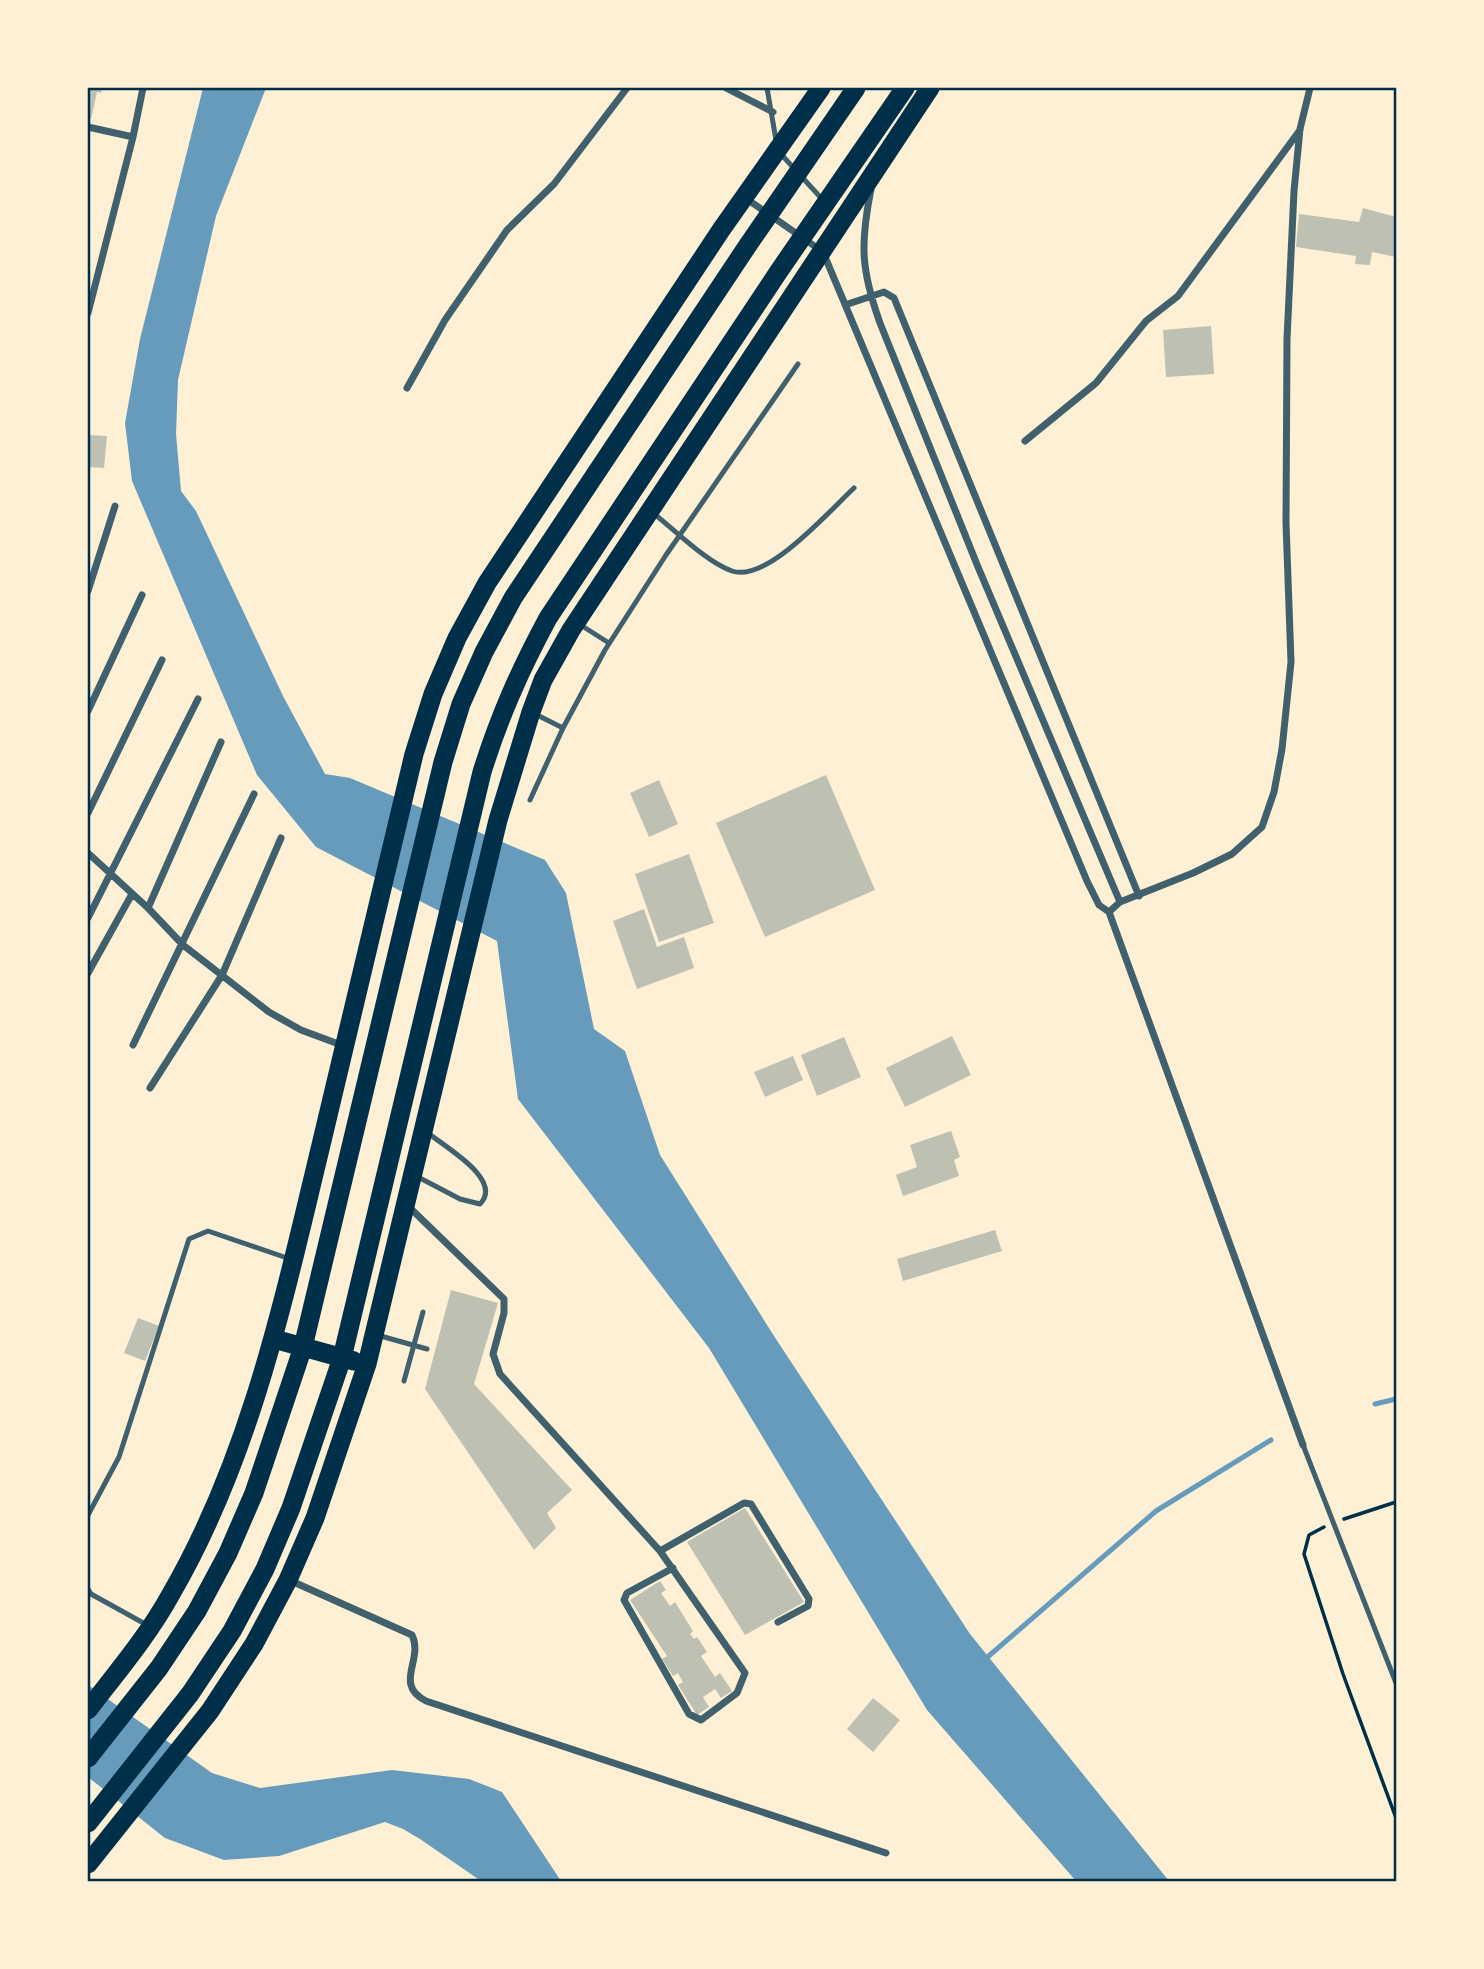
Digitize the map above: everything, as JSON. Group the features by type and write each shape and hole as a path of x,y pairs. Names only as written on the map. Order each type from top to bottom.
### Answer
{"highway":[{"path":"88,1710 136,1649 171,1596 200,1541 226,1482 274,1339 414,754 433,694 457,638 487,583 744,197 821,88"},
{"path":"88,1758 159,1668 197,1611 228,1553 254,1493 303,1347 443,762 461,704 484,652 513,598 856,88"},
{"path":"88,1864 210,1710 254,1644 288,1580 315,1518 367,1364 498,820 543,680 576,623 930,88"},
{"path":"88,1823 190,1694 232,1631 265,1569 291,1508 342,1358 482,772 499,718 520,669 548,618 779,271 909,93"},
{"path":"274,1339 367,1364"}],"street":[{"path":"88,313 143,88"},
{"path":"407,388 445,320 507,230 555,184 627,88"},
{"path":"726,88 773,112"},
{"path":"1110,912 1120,902 1232,854 1262,827 1274,792 1282,749 1291,663 1286,523 1287,339 1294,191 1300,129 1310,88"},
{"path":"909,93 874,172 865,217 862,249 870,295 978,567 1120,902"},
{"path":"88,127 133,137"},
{"path":"1025,441 1096,383 1146,321 1178,296 1300,129"},
{"path":"744,197 823,252 1087,881 1099,905 1110,912 1303,1446"},
{"path":"845,304 884,292 894,298 1139,896"},
{"path":"88,591 114,506"},
{"path":"88,711 142,595"},
{"path":"88,813 162,660"},
{"path":"88,918 198,699"},
{"path":"148,908 221,742"},
{"path":"133,1045 254,794"},
{"path":"150,1088 222,975 281,838"},
{"path":"88,853 148,908 183,945 269,1012 301,1030 344,1046"},
{"path":"88,973 132,894"},
{"path":"405,1204 504,1299 504,1312 493,1354 500,1374 660,1551 673,1568 745,1673 737,1693 701,1720 689,1714 624,1600 627,1593 673,1568"},
{"path":"660,1551 744,1503 751,1504 809,1598 808,1606 778,1622"},
{"path":"288,1580 412,1635 417,1644 411,1687 417,1697 886,1853"}],"lane":[{"path":"767,88 778,151 842,220"},
{"path":"530,800 563,727 609,643 680,534 799,364"},
{"path":"651,511 706,555 731,571 746,573 779,557 854,488"},
{"path":"576,623 609,643"},
{"path":"531,712 563,727"},
{"path":"412,1174 468,1202 480,1204 485,1198 486,1185 480,1174 423,1129"},
{"path":"88,1515 119,1457 189,1240 208,1231 293,1260"},
{"path":"404,1381 423,1312"},
{"path":"374,1334 427,1349"},
{"path":"1303,1446 1396,1683"},
{"path":"89,1592 151,1627"}],"path":[{"path":"1396,1502 1334,1522 1309,1535 1304,1554 1343,1674 1396,1818"}],"water":[{"path":"203,88 266,88 216,216 178,380 176,434 181,491 196,511 283,696 325,774 350,778 545,860 566,893 594,1029 625,1051 660,1155 774,1336 970,1634 1169,1881 1076,1881 927,1710 709,1348 518,1099 497,941 316,847 257,775 132,481 125,423 140,339"},
{"path":"88,1685 212,1773 260,1788 392,1770 469,1779 502,1792 561,1881 481,1881 420,1839 385,1822 279,1856 224,1860 165,1838 88,1777"}],"building":[{"path":"88,88 102,88 101,93 97,92 91,119 88,118"},
{"path":"1363,208 1396,217 1396,257 1372,252 1370,265 1355,264 1356,256 1296,247 1299,214 1359,222"},
{"path":"1211,326 1214,374 1166,377 1163,330"},
{"path":"88,435 107,436 104,468 88,467"},
{"path":"826,775 875,890 765,937 716,823"},
{"path":"659,780 678,824 649,837 630,793"},
{"path":"689,854 714,923 659,942 635,874"},
{"path":"644,909 657,947 684,937 694,968 637,989 613,921"},
{"path":"952,1036 971,1075 905,1107 886,1068"},
{"path":"844,1037 861,1077 817,1096 801,1055"},
{"path":"793,1056 803,1080 765,1097 754,1072"},
{"path":"951,1131 960,1157 954,1160 959,1176 903,1196 896,1175 917,1167 910,1145"},
{"path":"995,1230 1002,1251 903,1281 897,1259"},
{"path":"451,1290 498,1303 474,1384 572,1490 547,1513 556,1528 534,1550 425,1389"},
{"path":"138,1318 159,1326 145,1361 124,1353"},
{"path":"745,1508 804,1602 745,1635 687,1542"},
{"path":"660,1581 666,1590 661,1593 670,1606 675,1602 693,1631 690,1634 694,1639 697,1637 707,1652 701,1656 715,1677 720,1673 732,1691 721,1698 715,1689 703,1697 709,1707 697,1715 678,1685 683,1682 678,1673 673,1676 662,1659 667,1656 630,1600"},
{"path":"873,1698 900,1720 873,1752 847,1729"}],"waterway":[{"path":"1375,1404 1396,1399"},
{"path":"983,1661 1156,1511 1271,1440"}]}
